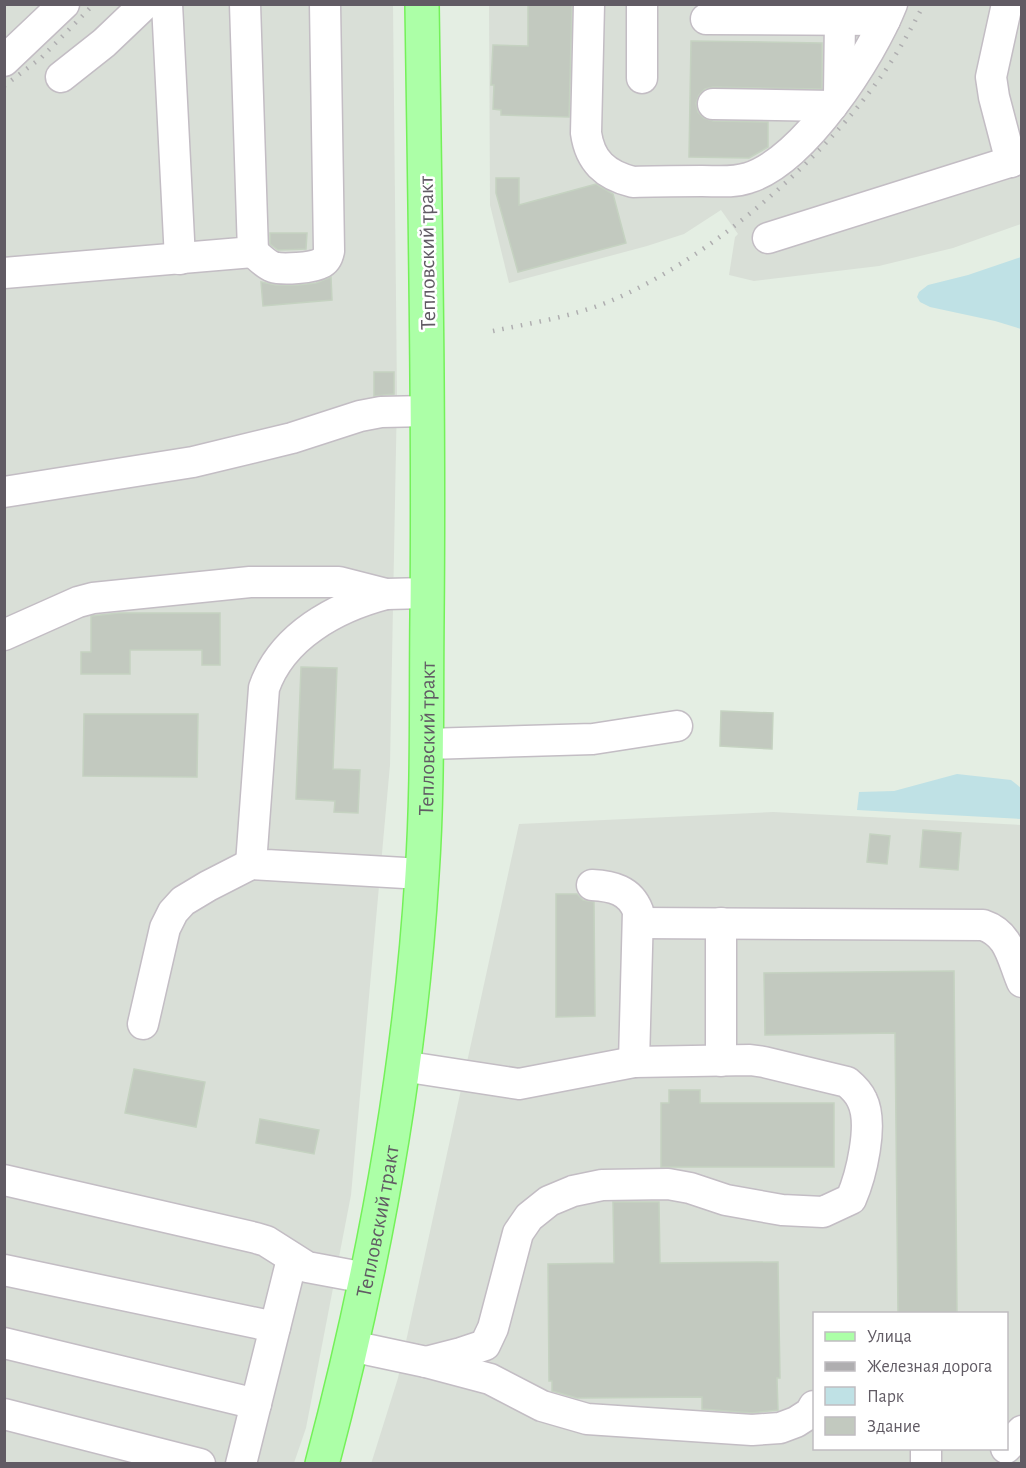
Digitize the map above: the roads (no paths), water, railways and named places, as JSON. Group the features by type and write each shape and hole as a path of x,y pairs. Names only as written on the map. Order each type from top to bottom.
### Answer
{"main road":[{"name":"Тепловский тракт","path":"322,1464 366,1278 385,1177 417,948 423,874 427,744 428,411 422,4"}],"lane":[{"path":"4,61 64,4"},
{"path":"61,77 104,43 146,4"},
{"path":"167,4 180,259"},
{"path":"245,4 253,252"},
{"path":"4,273 253,252 269,265 281,268 312,266 327,258 329,251 325,4"},
{"path":"589,4 586,133 592,156 609,172 633,182 735,181 761,172 778,161 808,133 835,100 876,39 889,12"},
{"path":"642,4 642,78"},
{"path":"768,238 1016,160 994,97 991,77 1007,4"},
{"path":"706,19 840,20 889,12"},
{"path":"835,100 840,20"},
{"path":"713,104 778,105 835,100"},
{"path":"778,105 778,161"},
{"path":"4,492 193,462 281,441 360,416 381,412 428,411"},
{"path":"4,635 78,602 104,597 250,582 339,582 386,594"},
{"path":"251,864 264,688 270,670 297,639 318,623 361,601 386,594 427,593"},
{"path":"427,744 593,739 677,726"},
{"path":"143,1024 165,928 173,912 183,901 208,886 251,864 423,874"},
{"path":"592,885 607,886 624,892 636,905 639,923 634,1062"},
{"path":"639,923 983,926 993,929 1005,939 1022,982"},
{"path":"721,923 721,1061"},
{"path":"402,1066 519,1084 634,1062 764,1062 847,1082 863,1101 866,1114 860,1180 852,1199 823,1212 782,1210 726,1200 690,1188 668,1184 602,1185 573,1191 549,1201 529,1217 518,1233 493,1328 485,1345 426,1362"},
{"path":"4,1180 256,1238 266,1241 314,1269 366,1278"},
{"path":"241,1464 292,1258"},
{"path":"4,1270 275,1327"},
{"path":"4,1343 256,1404"},
{"path":"351,1346 490,1379 542,1406 587,1419 752,1430 780,1428 796,1422 810,1413 813,1408"},
{"path":"4,1414 200,1464"},
{"path":"1008,1446 1022,1431"},
{"path":"992,1464 1004,1450"}],"railway":[{"path":"4,86 41,58 94,4"},
{"path":"493,331 565,316 608,302 645,285 682,263 756,209 822,147 852,114 890,63 924,4"}]}
